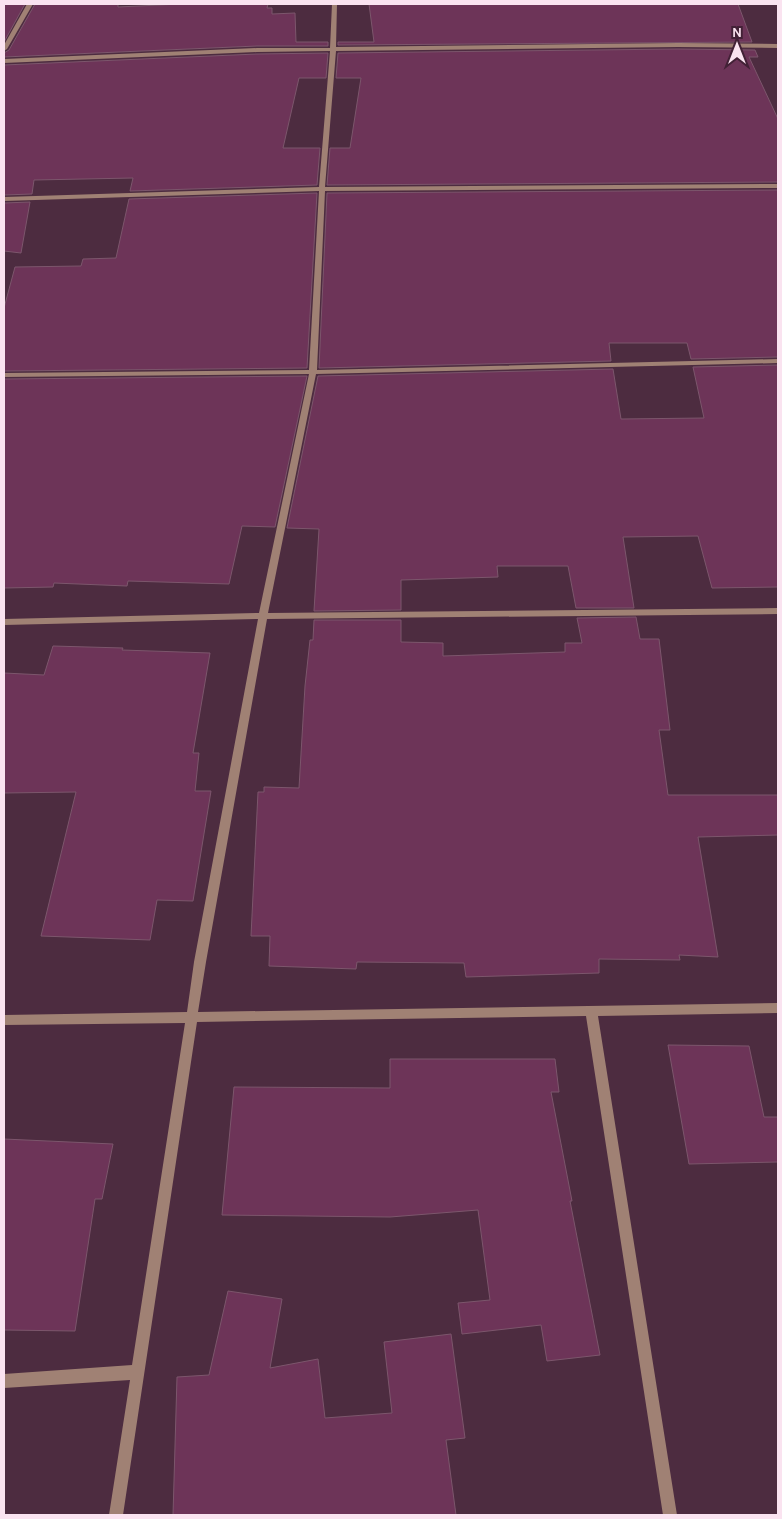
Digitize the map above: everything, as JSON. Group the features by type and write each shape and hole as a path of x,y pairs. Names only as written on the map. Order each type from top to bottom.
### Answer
{"street":[{"path":"4,50 30,4"},
{"path":"116,1515 192,1016 264,616 313,371 322,189 333,49 334,4"},
{"path":"4,61 257,50 678,44 778,46"},
{"path":"4,199 322,189 778,186"},
{"path":"4,375 313,371 778,361"},
{"path":"4,622 264,616 778,611"},
{"path":"4,1020 778,1008"},
{"path":"591,1010 670,1515"},
{"path":"4,1381 138,1372"}],"building":[{"path":"4,4 25,4 4,42"},
{"path":"35,4 118,4 118,7 180,4 268,4 267,8 272,8 272,14 295,13 296,42 328,42 328,46 257,46 4,57 4,53 9,50"},
{"path":"369,4 738,4 752,42 338,45 338,42 374,42"},
{"path":"678,49 755,50 758,57 749,57 778,119 778,182 327,185 330,148 350,148 361,78 336,78 338,53"},
{"path":"328,53 326,78 299,78 283,148 320,148 317,185 130,191 133,178 34,180 32,194 4,195 4,65 257,54"},
{"path":"778,190 778,357 691,359 687,343 609,343 611,361 319,368 327,193"},
{"path":"317,193 307,368 4,371 4,308 15,267 81,266 83,259 116,258 129,199"},
{"path":"30,202 21,253 4,251 4,203"},
{"path":"778,365 778,587 712,588 698,536 623,537 634,608 576,608 568,566 497,566 498,577 401,580 401,610 314,611 319,529 287,528 318,376 613,369 621,419 704,418 693,367"},
{"path":"307,376 275,527 242,526 229,584 128,581 127,586 54,583 53,587 4,588 4,379"},
{"path":"636,617 640,639 659,639 670,730 659,730 668,795 778,795 778,835 698,837 718,957 679,955 680,960 599,959 599,973 466,977 464,963 357,962 356,969 269,966 270,936 251,936 258,792 264,792 264,787 299,788 305,686 310,640 313,640 314,620 401,620 401,642 443,643 443,656 565,652 565,643 582,643 577,618"},
{"path":"53,646 210,653 193,753 199,753 195,791 211,791 193,901 157,900 150,940 41,936 76,792 4,793 4,673 44,675"},
{"path":"668,1045 749,1046 764,1117 778,1117 778,1162 689,1164"},
{"path":"390,1059 555,1059 559,1092 551,1092 600,1355 547,1361 541,1325 462,1334 458,1303 490,1300 478,1210 390,1217 222,1215 234,1087 390,1088"},
{"path":"4,1139 113,1144 102,1199 95,1199 75,1331 4,1330"},
{"path":"228,1291 282,1299 270,1368 318,1359 325,1418 392,1413 384,1342 451,1334 465,1438 446,1440 456,1515 173,1515 177,1377 209,1375"}]}
